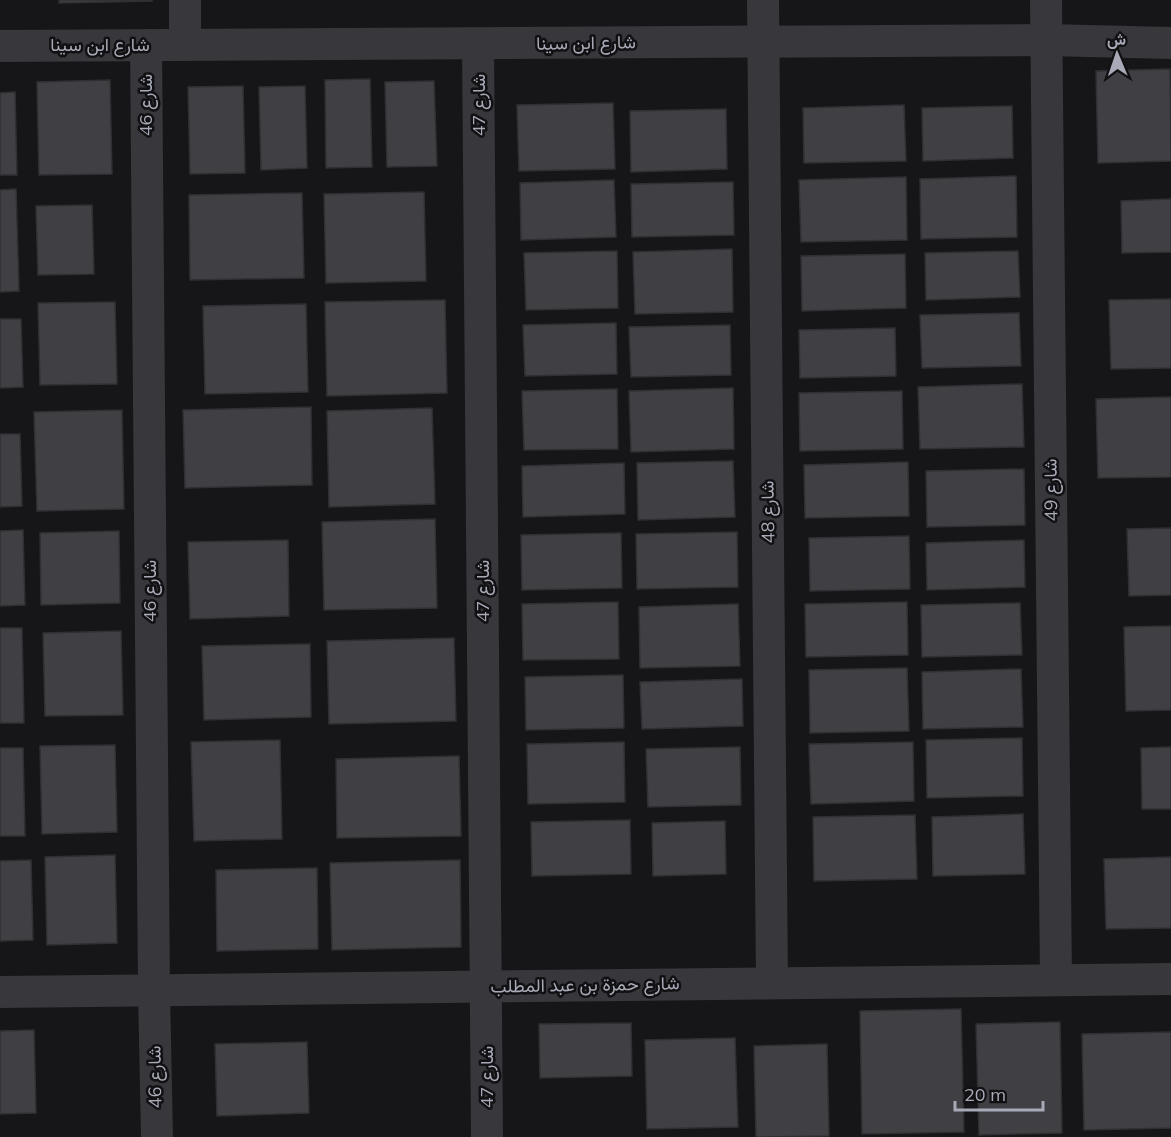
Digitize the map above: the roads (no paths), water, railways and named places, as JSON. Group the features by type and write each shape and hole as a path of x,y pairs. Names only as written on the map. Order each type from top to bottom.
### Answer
{"street":[{"path":"185,0 185,45"},
{"name":"شارع 48","path":"763,0 772,983"},
{"name":"شارع 49","path":"1047,0 1056,980"},
{"name":"شارع ابن سينا","path":"0,46 1047,40 1171,43"},
{"name":"شارع 47","path":"478,44 487,1137"},
{"name":"شارع 46","path":"146,45 157,1137"},
{"name":"شارع حمزة بن عبد المطلب","path":"0,992 1171,979"}]}
